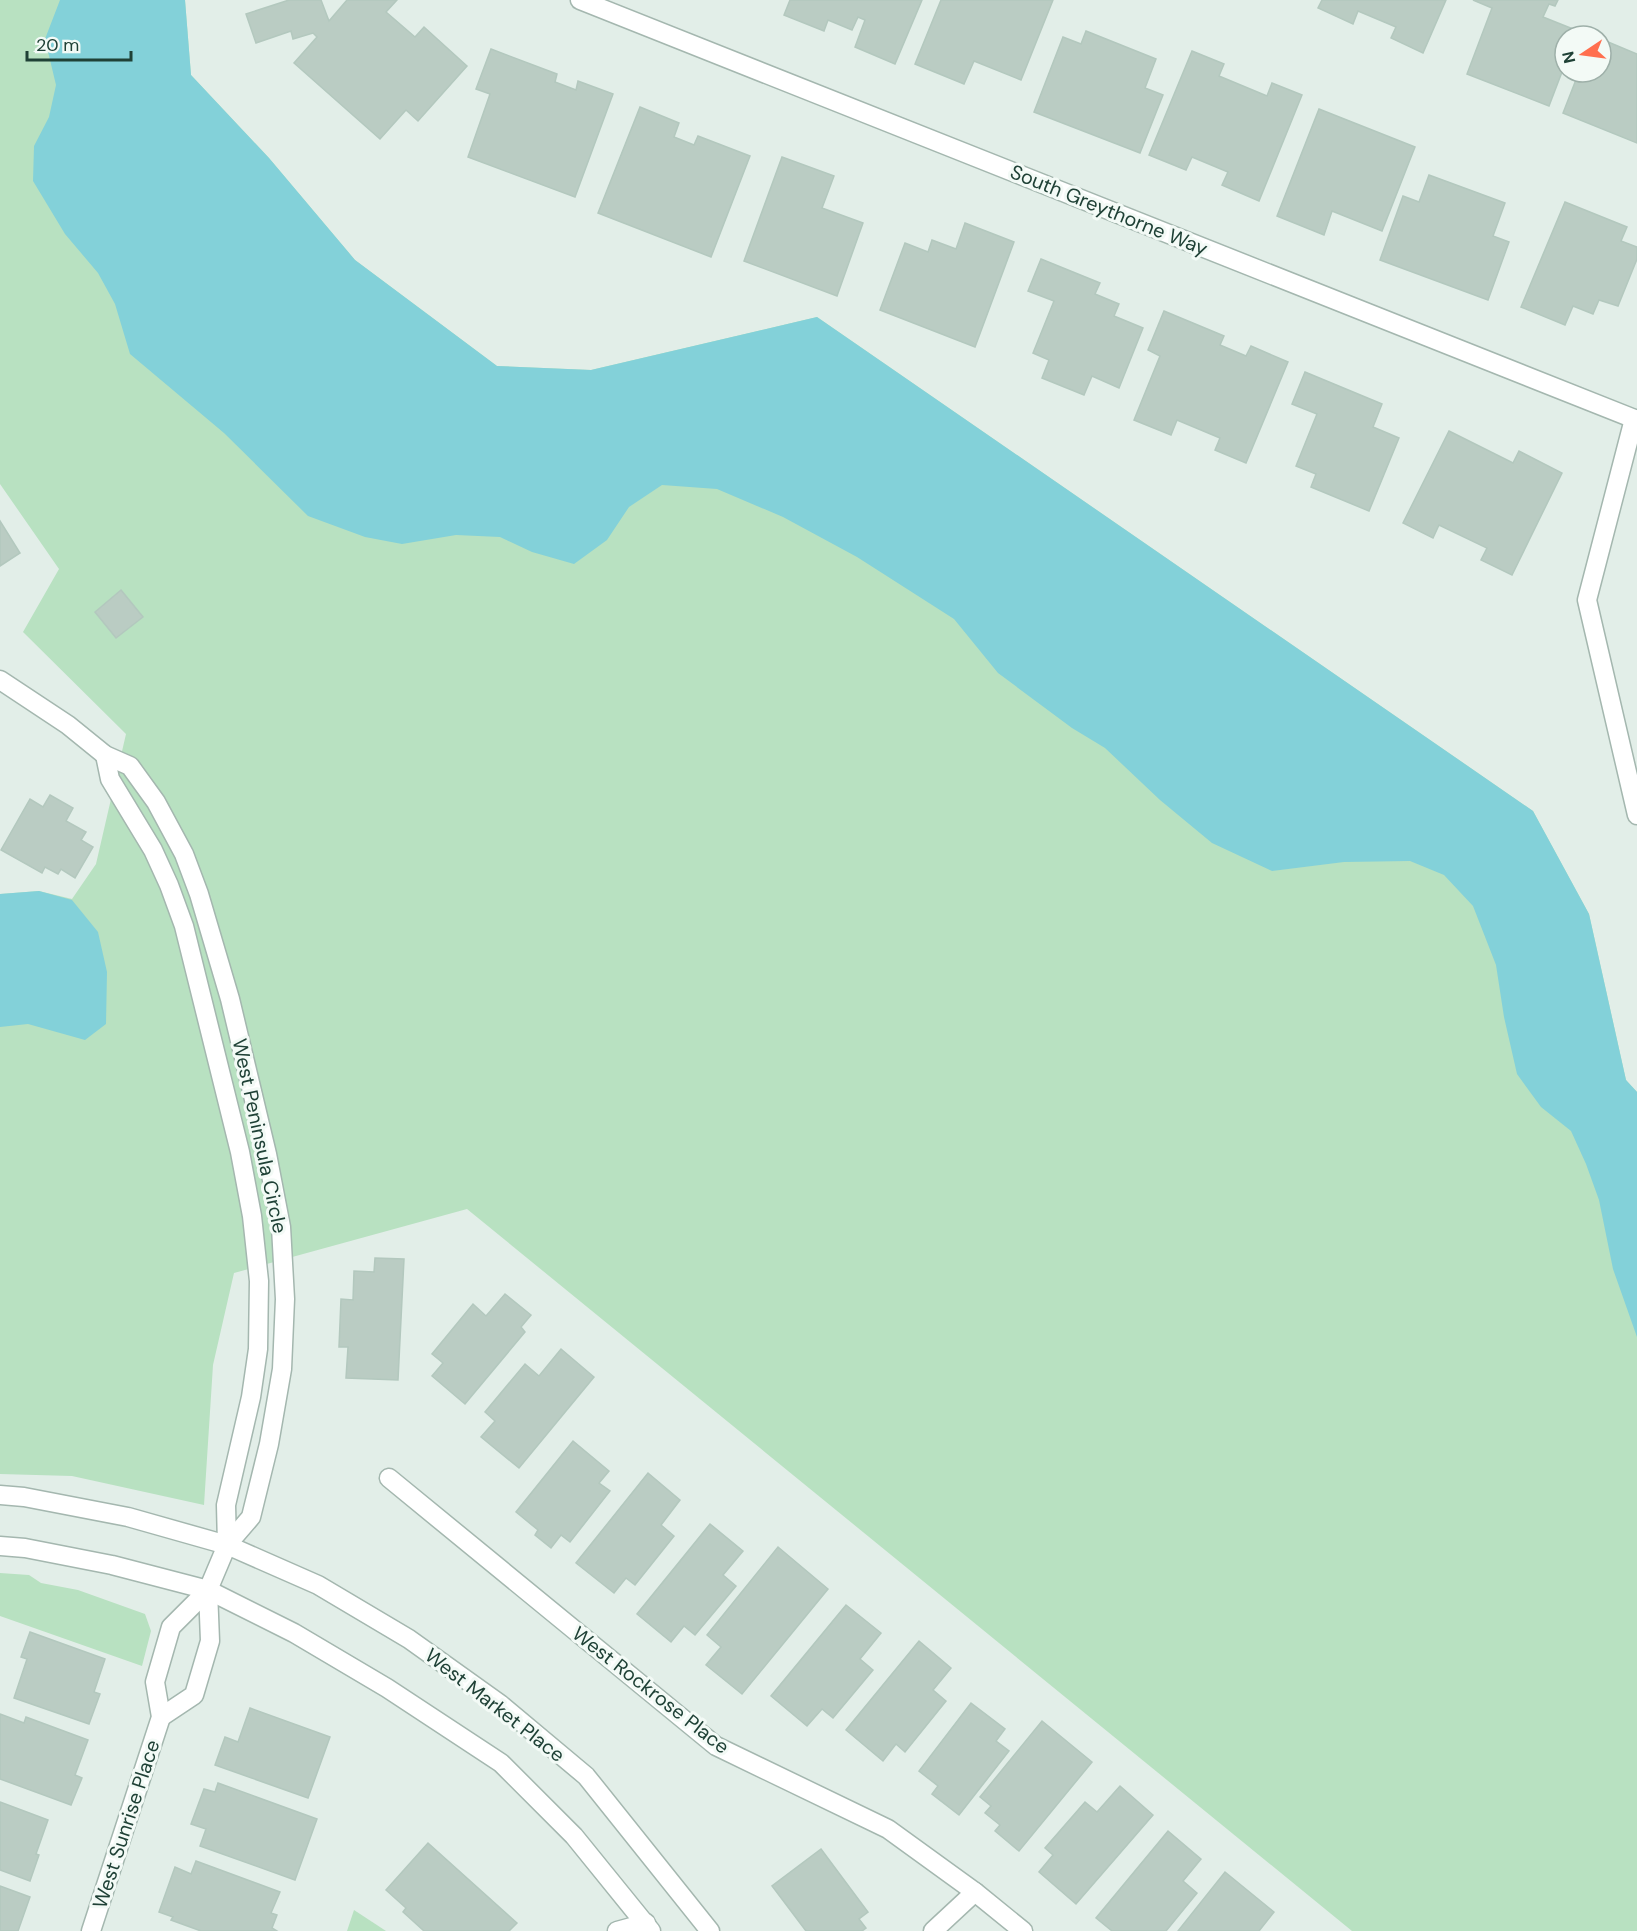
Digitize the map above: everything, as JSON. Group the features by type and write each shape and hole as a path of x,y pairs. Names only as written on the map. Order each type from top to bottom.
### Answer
{"street":[{"name":"South Greythorne Way","path":"580,0 1636,419"},
{"path":"1636,419 1587,600 1637,815"},
{"name":"West Peninsula Circle","path":"0,680 68,724 105,755 130,766 156,802 192,874 230,999 267,1154 281,1227 285,1299 282,1369 277,1403 251,1517 226,1545 208,1590"},
{"name":"West Peninsula Circle","path":"105,755 110,779 153,850 184,926 240,1152 252,1216 258,1281 258,1349 251,1397 226,1505 226,1545"},
{"name":"West Rockrose Place","path":"389,1478 716,1746 888,1829 975,1892 1023,1931"},
{"name":"West Market Place","path":"0,1495 24,1497 128,1517 226,1545 318,1586 409,1639 500,1704 586,1776 710,1931"},
{"path":"0,1546 25,1548 112,1565 208,1590 294,1633 387,1688 501,1763 574,1836 647,1928"},
{"path":"208,1590 210,1641 194,1695 161,1716 155,1682 171,1627 208,1590"},
{"name":"West Sunrise Place","path":"91,1931 161,1716"},
{"path":"933,1931 975,1892"},
{"path":"618,1931 647,1928"}],"green space":[{"path":"0,0 185,0 191,75 269,158 355,260 497,366 591,370 817,317 1533,811 1589,914 1626,1080 1637,1092 1637,1931 1352,1931 467,1209 234,1273 213,1365 204,1505 72,1476 0,1474 0,894 39,891 72,899 96,864 126,734 23,632 59,569 0,484"},
{"path":"0,1573 29,1575 41,1583 78,1590 145,1614 151,1631 142,1666 0,1616"},
{"path":"354,1910 386,1931 347,1931"}],"water":[{"path":"60,0 185,0 191,75 269,158 355,260 497,366 591,370 817,317 1533,811 1589,914 1626,1080 1637,1092 1637,1337 1613,1269 1599,1200 1586,1164 1571,1131 1541,1107 1517,1074 1504,1017 1496,965 1473,906 1444,875 1410,861 1344,862 1272,871 1212,843 1160,800 1105,748 1072,728 998,673 954,619 857,557 783,517 717,489 662,485 629,507 607,540 574,564 532,552 500,537 456,535 402,544 365,537 308,516 224,433 130,354 115,304 98,273 65,234 33,181 34,146 49,117 56,85 45,39"},
{"path":"39,891 72,900 98,932 107,972 106,1024 85,1040 28,1024 0,1027 0,894"}],"building":[{"path":"289,0 321,0 329,21 347,0 397,0 386,12 415,37 424,27 467,66 418,121 406,110 380,139 294,63 317,37 313,33 293,39 291,31 256,43 246,14"},
{"path":"790,0 922,0 895,64 855,47 865,20 858,17 852,30 828,20 824,31 784,15"},
{"path":"941,0 1053,0 1021,80 974,61 964,84 915,64"},
{"path":"1322,0 1446,0 1423,53 1391,38 1396,27 1358,11 1353,24 1318,8"},
{"path":"1473,0 1558,0 1555,6 1549,4 1543,17 1560,24 1553,24 1553,84 1557,84 1549,106 1467,74 1492,8"},
{"path":"1086,31 1156,59 1145,88 1163,95 1140,153 1034,112 1063,37 1081,44"},
{"path":"1613,44 1637,54 1637,143 1563,113 1574,84 1613,84"},
{"path":"491,49 557,74 555,82 576,90 578,81 613,94 575,197 468,157 490,94 476,89"},
{"path":"1192,51 1224,64 1219,76 1267,96 1272,83 1302,95 1259,201 1222,185 1228,172 1192,157 1186,170 1149,155"},
{"path":"640,107 679,123 674,137 694,145 698,136 750,156 711,257 598,213"},
{"path":"1319,109 1415,147 1382,231 1332,211 1324,235 1277,216"},
{"path":"782,157 834,176 822,208 863,223 837,296 744,261"},
{"path":"1429,175 1505,203 1493,236 1509,242 1488,300 1380,260 1403,196 1419,202"},
{"path":"1565,202 1627,227 1621,241 1637,247 1637,259 1618,306 1599,300 1593,314 1573,306 1565,325 1521,307"},
{"path":"965,223 1014,242 975,347 880,310 905,243 928,252 932,240 956,249"},
{"path":"1041,259 1100,283 1095,294 1119,304 1114,316 1143,328 1119,388 1092,376 1084,395 1042,378 1049,360 1033,353 1054,301 1028,291"},
{"path":"1164,311 1224,336 1220,345 1246,356 1251,346 1288,362 1246,463 1215,450 1220,438 1177,420 1171,435 1134,420 1160,356 1148,350"},
{"path":"1305,372 1382,404 1373,427 1399,438 1369,511 1311,487 1316,474 1296,466 1317,414 1292,404"},
{"path":"1449,431 1513,463 1519,451 1562,473 1512,575 1481,560 1487,548 1439,525 1433,538 1403,523"},
{"path":"0,521 20,553 0,566"},
{"path":"121,590 143,617 116,638 95,612"},
{"path":"50,795 73,808 66,821 86,832 81,840 93,847 75,878 61,869 58,874 45,867 42,873 1,850 30,799 43,807"},
{"path":"375,1258 404,1259 398,1380 346,1378 348,1347 339,1347 341,1299 353,1300 354,1271 374,1272"},
{"path":"505,1294 531,1315 521,1327 525,1332 465,1404 432,1376 443,1363 432,1354 473,1304 486,1316"},
{"path":"561,1349 594,1377 519,1468 481,1437 495,1421 485,1412 525,1364 539,1376"},
{"path":"573,1441 609,1471 599,1483 610,1491 570,1542 561,1535 551,1548 535,1535 538,1530 516,1512"},
{"path":"648,1473 680,1500 661,1525 674,1536 635,1585 626,1578 614,1593 576,1563"},
{"path":"710,1524 743,1551 723,1575 736,1586 695,1635 684,1626 671,1642 637,1614"},
{"path":"778,1547 828,1589 742,1694 706,1665 721,1647 707,1635"},
{"path":"846,1605 881,1633 860,1659 873,1670 833,1718 822,1709 807,1726 771,1696"},
{"path":"30,1632 105,1659 94,1692 100,1694 89,1724 14,1698 27,1659 21,1657"},
{"path":"919,1641 951,1668 933,1690 946,1701 905,1752 896,1744 883,1761 846,1730"},
{"path":"971,1703 1005,1729 996,1741 1009,1751 959,1815 932,1794 938,1786 919,1771"},
{"path":"250,1708 330,1737 308,1798 215,1765 225,1737 238,1742"},
{"path":"0,1714 24,1723 26,1717 88,1740 75,1775 82,1778 71,1805 0,1779"},
{"path":"1042,1721 1092,1762 1019,1851 995,1831 1000,1825 985,1813 991,1806 980,1797"},
{"path":"218,1783 317,1819 295,1880 200,1846 206,1829 191,1824 204,1789 215,1792"},
{"path":"1120,1786 1153,1815 1076,1904 1039,1872 1053,1855 1045,1848 1085,1802 1097,1812"},
{"path":"0,1802 48,1820 36,1854 39,1855 30,1881 0,1870"},
{"path":"1168,1831 1201,1859 1183,1881 1197,1893 1166,1931 1112,1931 1096,1918"},
{"path":"428,1843 517,1923 509,1931 424,1931 403,1912 406,1908 386,1890"},
{"path":"821,1849 868,1912 859,1919 866,1928 862,1931 806,1931 772,1886"},
{"path":"196,1861 280,1892 271,1913 277,1915 272,1928 277,1931 201,1931 171,1920 173,1917 159,1912 175,1867 191,1874"},
{"path":"1225,1872 1274,1912 1259,1931 1178,1931"},
{"path":"0,1886 30,1897 18,1931 0,1931"}]}
